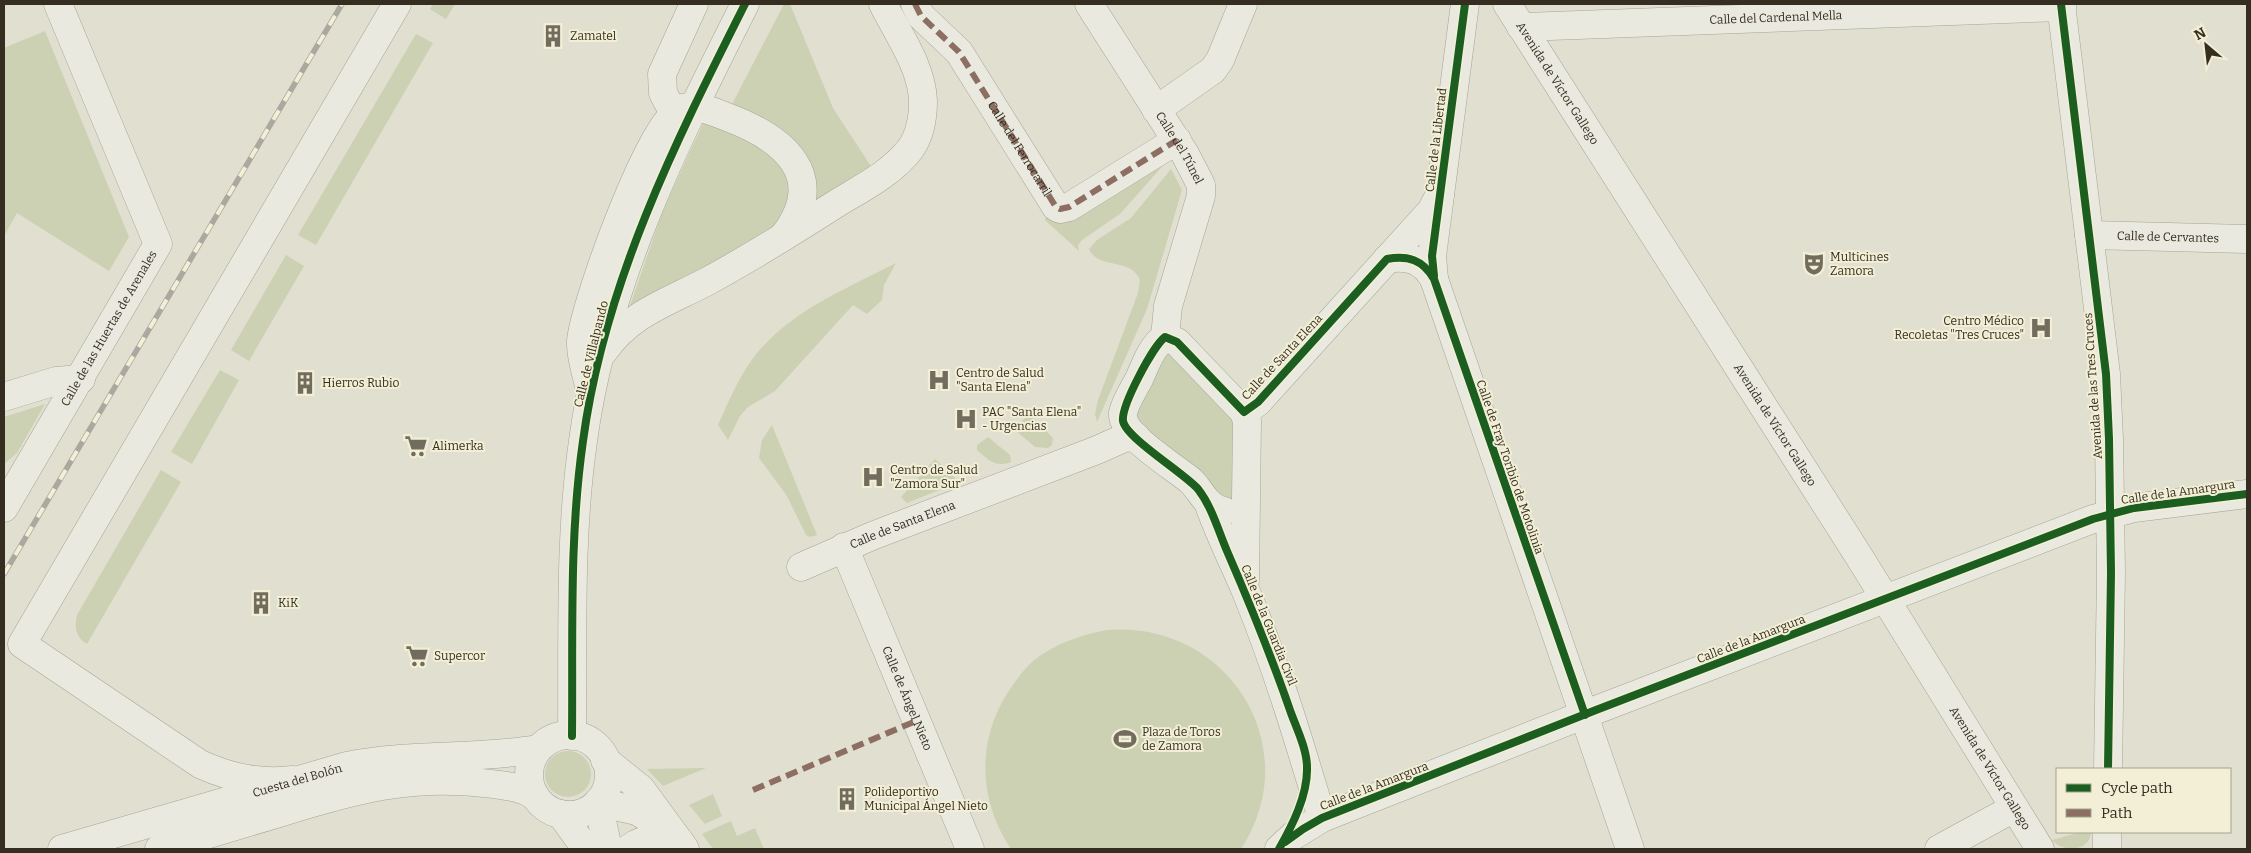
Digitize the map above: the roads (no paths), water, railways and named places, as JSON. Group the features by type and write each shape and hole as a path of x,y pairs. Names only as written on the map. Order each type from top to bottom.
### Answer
{"street":[{"name":"Calle de las Huertas de Arenales","path":"4,508 11,485 81,379 158,244 58,4"},
{"path":"293,780 265,782 234,777 210,769 22,644 398,4"},
{"path":"694,4 662,74 663,93 684,109 717,113 758,129 780,144 794,160 800,176 801,194 797,212 783,237"},
{"name":"Calle de Villalpando","path":"572,736 571,594 580,464 591,396 600,356 635,240 669,159 684,109 745,4"},
{"path":"600,356 623,328 639,316 712,278 783,237 892,168 904,157 916,138 920,126 923,102 920,80 883,4"},
{"name":"Calle del Ferrocarril","path":"915,4 922,16 959,52 1056,207 1060,209 1069,207 1177,140"},
{"name":"Calle del Túnel","path":"1088,4 1177,140 1201,185 1201,196 1168,306 1165,337"},
{"path":"1156,110 1213,70 1220,60 1243,4"},
{"name":"Calle de la Libertad","path":"1434,279 1432,256 1465,4"},
{"name":"Avenida de Víctor Gallego","path":"1506,4 1885,600 2040,849"},
{"name":"Calle del Cardenal Mella","path":"1521,28 2061,5"},
{"name":"Avenida de las Tres Cruces","path":"2061,5 2106,381 2110,446 2109,514 2111,573 2108,768"},
{"name":"Calle de Villalpando","path":"591,396 582,341 596,288 630,192 655,138 684,109"},
{"name":"Calle de Santa Elena","path":"1165,337 1177,342 1244,412 1258,402 1431,211 1440,194"},
{"name":"Calle de Cervantes","path":"2089,235 2247,240"},
{"name":"Calle de Fray Toribio de Motolinia","path":"1387,259 1410,258 1428,270 1434,279 1630,849"},
{"path":"1136,437 1125,426 1123,413 1153,349 1165,337"},
{"path":"4,397 56,381 81,379"},
{"name":"Calle de la Guardia Civil","path":"1244,412 1247,421 1244,545 1246,592"},
{"name":"Calle de Santa Elena","path":"801,567 844,547 1124,438 1136,437"},
{"name":"Calle de la Guardia Civil","path":"1136,437 1191,482 1214,508 1229,511 1242,507 1246,500"},
{"name":"Calle de la Amargura","path":"1279,849 1298,832 1322,818 1584,715 2109,514 2142,507 2247,494"},
{"name":"Calle de la Guardia Civil","path":"1208,502 1246,592 1282,686 1322,818"},
{"name":"Calle de Ángel Nieto","path":"844,547 970,849"},
{"path":"605,760 608,784 598,802 581,812 561,814 545,807 535,796 529,778 530,768 538,749 551,739 572,736 594,745 605,760 641,788 679,842"},
{"name":"Cuesta del Bolón","path":"62,849 346,766 386,759 490,755 538,749"},
{"path":"185,812 196,803 202,793 203,782 202,772 188,756"},
{"path":"1279,849 1296,813 1308,767"},
{"name":"Cuesta del Bolón","path":"159,849 336,796 383,784 412,781 462,781 515,787 535,796"},
{"path":"598,802 637,811 657,822 679,842"},
{"path":"598,802 608,849"},
{"path":"1939,849 2014,808"},
{"path":"561,814 586,849"},
{"path":"628,849 643,840 656,837 668,838 679,842"}],"railway":[{"path":"4,574 342,4"}],"place":[{"name":"Zamatel","path":"553,36"},
{"name":"Multicines Zamora","path":"1814,264"},
{"name":"Centro Médico Recoletas \"Tres Cruces\"","path":"2041,328"},
{"name":"Centro de Salud \"Santa Elena\"","path":"939,380"},
{"name":"Hierros Rubio","path":"305,383"},
{"name":"PAC \"Santa Elena\" - Urgencias","path":"966,419"},
{"name":"Alimerka","path":"416,446"},
{"name":"Centro de Salud \"Zamora Sur\"","path":"873,477"},
{"name":"KiK","path":"261,603"},
{"name":"Supercor","path":"417,656"},
{"name":"Plaza de Toros de Zamora","path":"1125,739"},
{"name":"Polideportivo Municipal Ángel Nieto","path":"847,799"}]}
